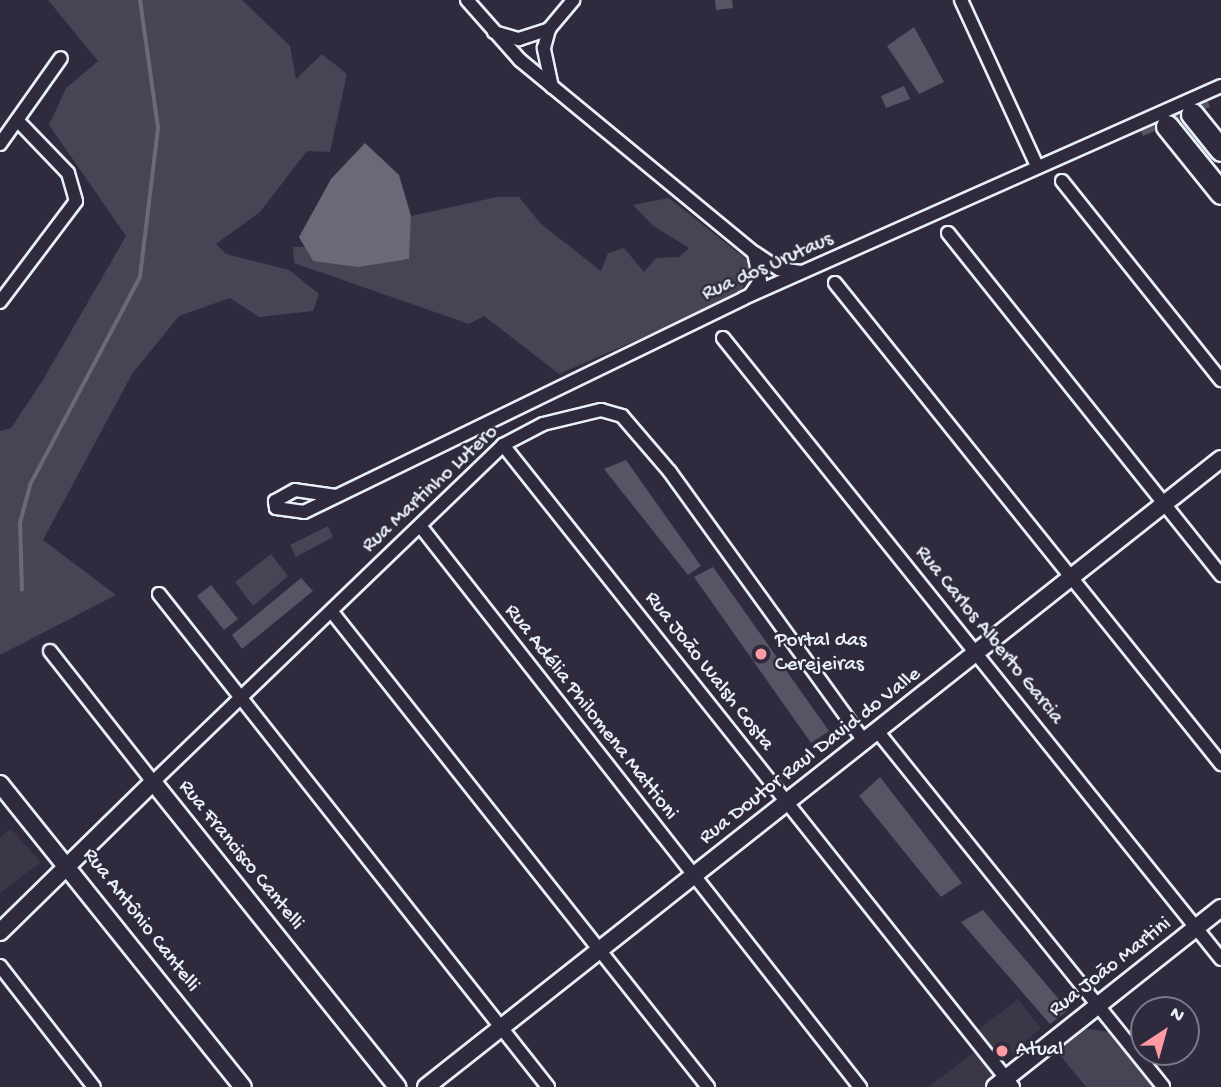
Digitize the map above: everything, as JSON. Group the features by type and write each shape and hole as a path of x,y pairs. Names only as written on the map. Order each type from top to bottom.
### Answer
{"main road":[{"path":"1192,114 1221,150"},
{"path":"1167,126 1221,193"},
{"path":"1206,173 1211,157 1221,155"}],"street":[{"path":"467,0 488,29 553,89 754,253 793,273 811,269"},
{"path":"553,89 544,65 550,29 573,0"},
{"path":"961,0 1037,166"},
{"path":"488,29 519,39 550,29"},
{"path":"0,144 61,58"},
{"name":"Rua dos Urutaus","path":"336,496 744,298 1221,86"},
{"path":"0,302 69,217 76,195 68,173 18,121"},
{"path":"1062,181 1221,380"},
{"path":"948,233 1221,575"},
{"path":"744,298 760,281 754,253"},
{"path":"835,283 1221,764"},
{"name":"Rua Carlos Alberto Garcia","path":"723,338 1221,959"},
{"name":"Rua Martinho Lutero","path":"0,932 503,445 574,413 601,410 622,416 670,472 871,737 1098,1005 1163,1087"},
{"name":"Rua João Walsh Costa","path":"503,445 788,803 1005,1084"},
{"name":"Rua Doutor Raul David do Valle","path":"426,1087 602,951 1221,459"},
{"name":"Rua Adélia Philomena Mattioni","path":"421,527 860,1087"},
{"path":"159,594 548,1087"},
{"path":"332,612 708,1087"},
{"name":"Rua Francisco Cantelli","path":"50,651 397,1087"},
{"name":"Rua Antônio Cantelli","path":"0,784 70,864 243,1087"},
{"name":"Rua João Martini","path":"1005,1084 1098,1005 1221,908"},
{"path":"0,966 94,1087"}],"shaded area":[{"path":"48,0 242,0 290,46 296,79 322,54 347,74 330,152 307,151 260,212 216,244 226,254 289,270 319,294 313,311 259,317 230,298 179,316 132,374 43,540 116,595 0,655 0,431 11,428 43,380 126,236 49,125 66,88 98,61"},
{"path":"497,197 519,197 541,224 601,271 608,253 624,248 644,272 656,258 679,257 689,248 652,225 633,205 669,198 751,263 740,295 559,374 484,316 469,324 294,263 293,247 305,247 313,261 408,260 411,216"},
{"path":"328,526 333,537 296,557 290,545"},
{"path":"271,554 288,576 253,606 235,582"},
{"path":"11,829 41,862 0,893 0,837"},
{"path":"1018,999 1041,1028 1003,1062 978,1030"},
{"path":"1082,1028 1109,1032 1130,1058 1130,1066 1136,1066 1153,1087 1086,1087 1055,1049"},
{"path":"974,1052 995,1079 984,1087 929,1087"}],"water":[{"path":"365,143 399,175 411,216 409,259 358,267 313,261 299,237 331,179"}],"building":[{"path":"715,0 732,0 733,8 716,10"},
{"path":"914,27 944,82 919,94 887,46"},
{"path":"904,86 910,99 886,108 881,96"},
{"path":"1206,97 1210,107 1173,123 1168,113"},
{"path":"1166,114 1171,124 1143,136 1139,127"},
{"path":"626,460 701,566 688,575 604,469"},
{"name":"Portal das Cerejeiras","path":"713,567 829,731 811,743 694,577"},
{"path":"301,578 313,591 242,649 232,635"},
{"path":"211,585 238,619 224,630 197,596"},
{"path":"880,777 962,883 941,897 859,796"},
{"path":"983,910 1068,1010 1050,1024 961,922"}],"waterway":[{"path":"22,590 20,523 30,485 140,277 158,128 140,0"}],"place":[{"name":"Portal das Cerejeiras","path":"761,654"},
{"name":"Atual","path":"1002,1051"}]}
